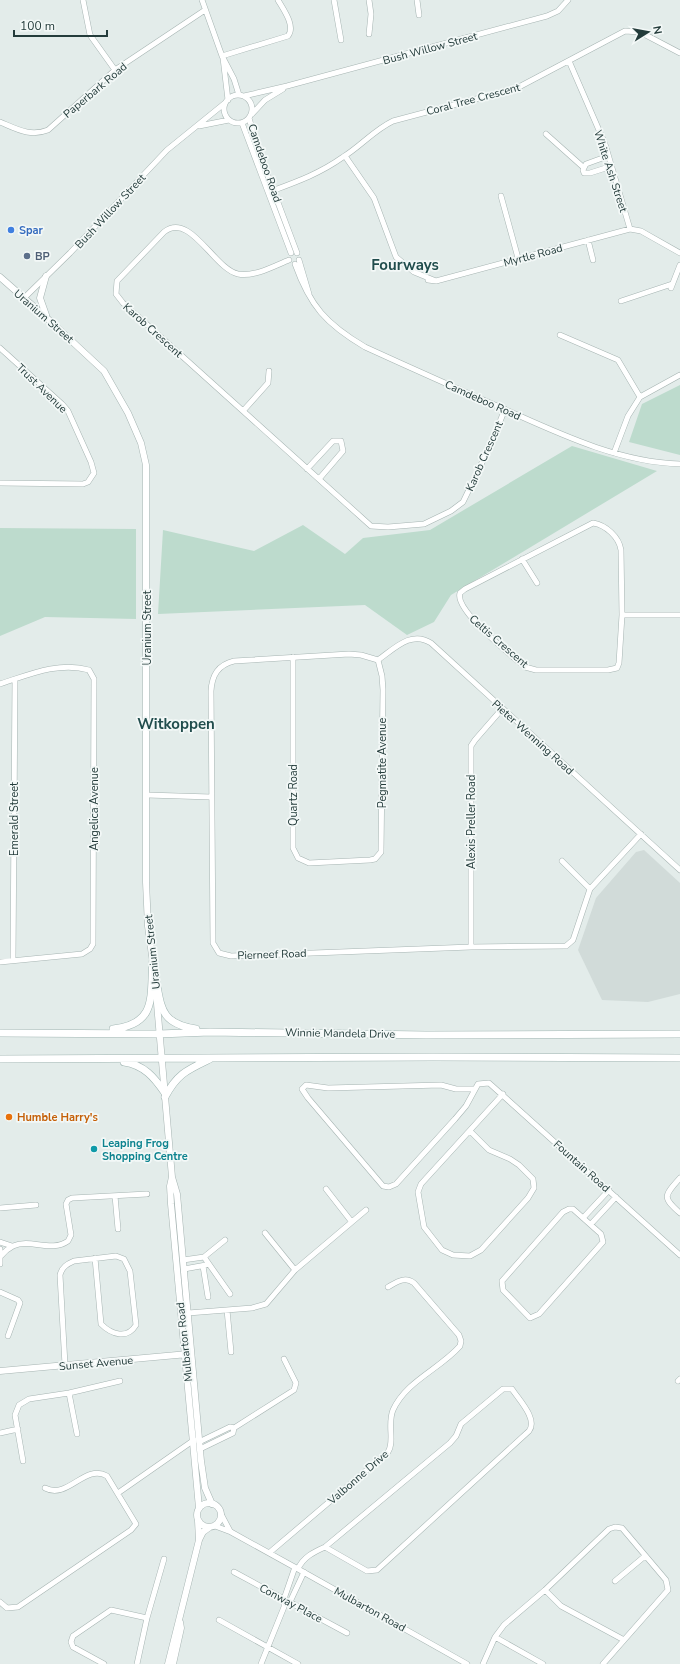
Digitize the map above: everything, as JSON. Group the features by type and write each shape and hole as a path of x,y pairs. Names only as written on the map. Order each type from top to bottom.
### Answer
{"main road":[{"path":"89,1032 121,1028 134,1025 141,1020 147,1010 149,1000 153,959"},
{"path":"154,972 162,1008 168,1019 177,1025 210,1032"},
{"name":"Winnie Mandela Drive","path":"0,1033 89,1032 159,1034 210,1032 426,1035 680,1034"},
{"path":"100,1060 130,1063 142,1068 154,1077 165,1095 180,1075 212,1058"},
{"path":"0,1060 212,1058 680,1058"}],"street":[{"path":"83,0 90,35 115,70"},
{"path":"202,0 222,57 241,95 252,106 250,116 242,122 229,120 225,112 227,102 222,57"},
{"path":"222,57 288,36 291,31 290,25 278,0"},
{"path":"334,0 341,40"},
{"path":"369,0 371,14 369,34"},
{"path":"418,0 419,15"},
{"name":"Bush Willow Street","path":"241,95 287,86 547,16 558,11 568,0"},
{"name":"Paperbark Road","path":"0,122 31,133 39,133 48,130 115,70 205,10"},
{"name":"Coral Tree Crescent","path":"271,191 321,172 345,156 380,128 393,121 517,88 628,30 640,32 680,53"},
{"name":"White Ash Street","path":"569,61 594,116 612,166 630,229"},
{"name":"Bush Willow Street","path":"250,116 265,100 287,86"},
{"path":"227,102 241,95"},
{"name":"Bush Willow Street","path":"23,299 167,150 227,102"},
{"name":"Camdeboo Road","path":"250,116 271,191"},
{"name":"Bush Willow Street","path":"198,126 229,120"},
{"name":"Camdeboo Road","path":"242,122 271,191 309,294 313,303 332,325 365,348 567,437 614,453 663,463 680,464"},
{"path":"546,134 583,167 584,173 612,166"},
{"name":"Myrtle Road","path":"345,156 374,198 396,257 414,272 436,281 630,229"},
{"path":"583,167 586,164 608,156"},
{"path":"501,196 518,258"},
{"name":"Karob Crescent","path":"289,260 254,273 236,274 227,268 185,229 172,227 164,232 117,281 116,294 123,303 371,526 403,526 429,522 451,511 463,502 490,446 505,410"},
{"path":"630,229 641,231 680,253"},
{"path":"588,240 593,260"},
{"path":"294,253 288,257 289,260 297,262"},
{"path":"620,301 671,286 680,265"},
{"path":"46,276 40,298 43,311 49,320"},
{"name":"Uranium Street","path":"0,277 98,365 111,381 140,442 146,464 146,882 148,926 153,959 159,1034"},
{"path":"560,335 618,360 640,397"},
{"name":"Trust Avenue","path":"0,348 62,404 73,421 94,469 91,478 83,484 0,483"},
{"path":"243,411 268,383 269,371"},
{"path":"614,453 628,416 640,397 680,375"},
{"path":"307,469 333,441 341,441 343,451 318,479"},
{"name":"Celtis Crescent","path":"594,523 599,524 614,534 620,545 622,615 619,663 617,668 608,670 536,670 526,667 475,622 462,605 459,597 465,589 522,559 594,523"},
{"path":"522,559 537,583"},
{"path":"622,615 680,615"},
{"name":"Pieter Wenning Road","path":"378,660 410,638 424,639 680,870"},
{"name":"Pierneef Road","path":"378,660 356,654 234,660 222,665 214,675 212,691 211,797 212,943 219,953 231,956 471,947 566,946 573,940 590,889 641,834"},
{"name":"Quartz Road","path":"293,657 294,852 298,858 309,863 370,860"},
{"name":"Pegmatite Avenue","path":"370,860 375,859 380,855 382,844 383,690 382,676 378,660"},
{"name":"Angelica Avenue","path":"0,684 32,673 64,667 86,669 93,675 94,938 90,949 82,954 0,962"},
{"name":"Emerald Street","path":"13,960 15,679"},
{"name":"Alexis Preller Road","path":"471,947 472,746 475,740 502,709"},
{"path":"147,795 211,797"},
{"path":"562,861 590,889"},
{"name":"Mulbarton Road","path":"159,1034 172,1177 170,1186 171,1204 197,1440 198,1521 206,1527 212,1526 231,1532 467,1664"},
{"name":"Fountain Road","path":"474,1089 482,1082 489,1083 503,1094 680,1255"},
{"path":"306,1085 328,1088 442,1085 456,1089 474,1089 466,1106 455,1119 396,1184 386,1187 308,1098 302,1089 306,1085"},
{"path":"470,1131 490,1150 519,1165 533,1180 534,1188 528,1198 481,1250 470,1256 447,1252 434,1241 424,1227 418,1192 421,1184 503,1094"},
{"name":"Mulbarton Road","path":"172,1177 176,1185 188,1313 188,1354"},
{"path":"680,1178 669,1191 666,1199 680,1214"},
{"path":"326,1189 351,1221"},
{"path":"582,1218 609,1190"},
{"path":"0,1242 12,1246 26,1244 47,1246 67,1242 71,1235 66,1204 68,1200 72,1198 147,1194"},
{"path":"115,1196 118,1229"},
{"path":"591,1224 616,1197"},
{"path":"0,1208 36,1204"},
{"path":"573,1209 591,1224 602,1237 603,1242 601,1247 539,1314 530,1318 528,1317 503,1290 502,1281 563,1212 573,1209"},
{"path":"188,1313 252,1308 266,1304 295,1270 351,1221 366,1210"},
{"path":"265,1233 295,1270"},
{"path":"183,1260 204,1257 225,1240"},
{"path":"1,1256 12,1246"},
{"path":"0,1248 0,1264"},
{"path":"65,1366 60,1275 62,1270 69,1263 95,1258 118,1256 126,1262 133,1289 136,1322 135,1328 131,1331 115,1334 108,1331 102,1324 95,1258"},
{"path":"204,1257 208,1297"},
{"path":"184,1269 206,1265"},
{"path":"206,1265 230,1294"},
{"name":"Valbonne Drive","path":"269,1553 388,1452 390,1445 389,1423 393,1410 400,1398 460,1346 461,1341 459,1335 414,1283 410,1280 403,1279 388,1287"},
{"path":"0,1292 18,1300 20,1303 8,1336"},
{"path":"227,1310 231,1352"},
{"name":"Sunset Avenue","path":"0,1372 188,1354"},
{"path":"118,1493 197,1440 230,1427 234,1428 294,1390 296,1383 284,1359"},
{"path":"23,1461 15,1415 17,1408 22,1403 29,1399 69,1393 120,1381"},
{"path":"261,1664 284,1607 284,1600 297,1568 302,1562 311,1554 325,1548 454,1439 464,1422 503,1389 512,1389 532,1420 532,1427 377,1570 367,1571 325,1548"},
{"path":"69,1393 76,1434"},
{"path":"200,1449 233,1433 234,1428"},
{"path":"0,1433 18,1429"},
{"name":"Mulbarton Road","path":"197,1440 200,1449 205,1488 212,1504 216,1506 231,1532"},
{"path":"0,1602 7,1608 18,1607 131,1530 136,1524 107,1476 96,1472 60,1491 52,1492 45,1488"},
{"path":"199,1508 203,1505 212,1504"},
{"path":"168,1664 175,1631 180,1622 199,1540 203,1532 220,1519 221,1514"},
{"path":"198,1521 199,1540"},
{"path":"483,1664 495,1637 504,1625 545,1590 612,1528 622,1528 666,1580 668,1590 603,1664"},
{"path":"615,1580 645,1556"},
{"path":"137,1664 147,1618 164,1559"},
{"name":"Conway Place","path":"234,1572 347,1633"},
{"path":"284,1607 290,1603 304,1572"},
{"path":"545,1590 561,1606 624,1640"},
{"path":"104,1664 73,1647 71,1642 73,1636 111,1610 147,1618"},
{"path":"219,1620 298,1664"},
{"path":"173,1664 181,1628 180,1622"},
{"path":"495,1637 543,1664"}],"shaded area":[{"path":"644,850 680,883 680,994 648,1002 602,1000 578,950 596,898 636,852"}],"green space":[{"path":"680,385 680,455 629,442 642,404"},
{"path":"572,446 657,471 451,595 434,622 407,635 365,605 158,614 163,530 254,551 303,525 345,554 363,538 430,530"},
{"path":"0,528 136,529 136,619 45,617 0,636"}],"place":[{"name":"Spar","path":"11,230"},
{"name":"BP","path":"27,256"},
{"name":"Humble Harry's","path":"9,1117"},
{"name":"Leaping Frog Shopping Centre","path":"94,1149"}],"district":[{"name":"Fourways","path":"405,265"},
{"name":"Witkoppen","path":"176,724"}]}
